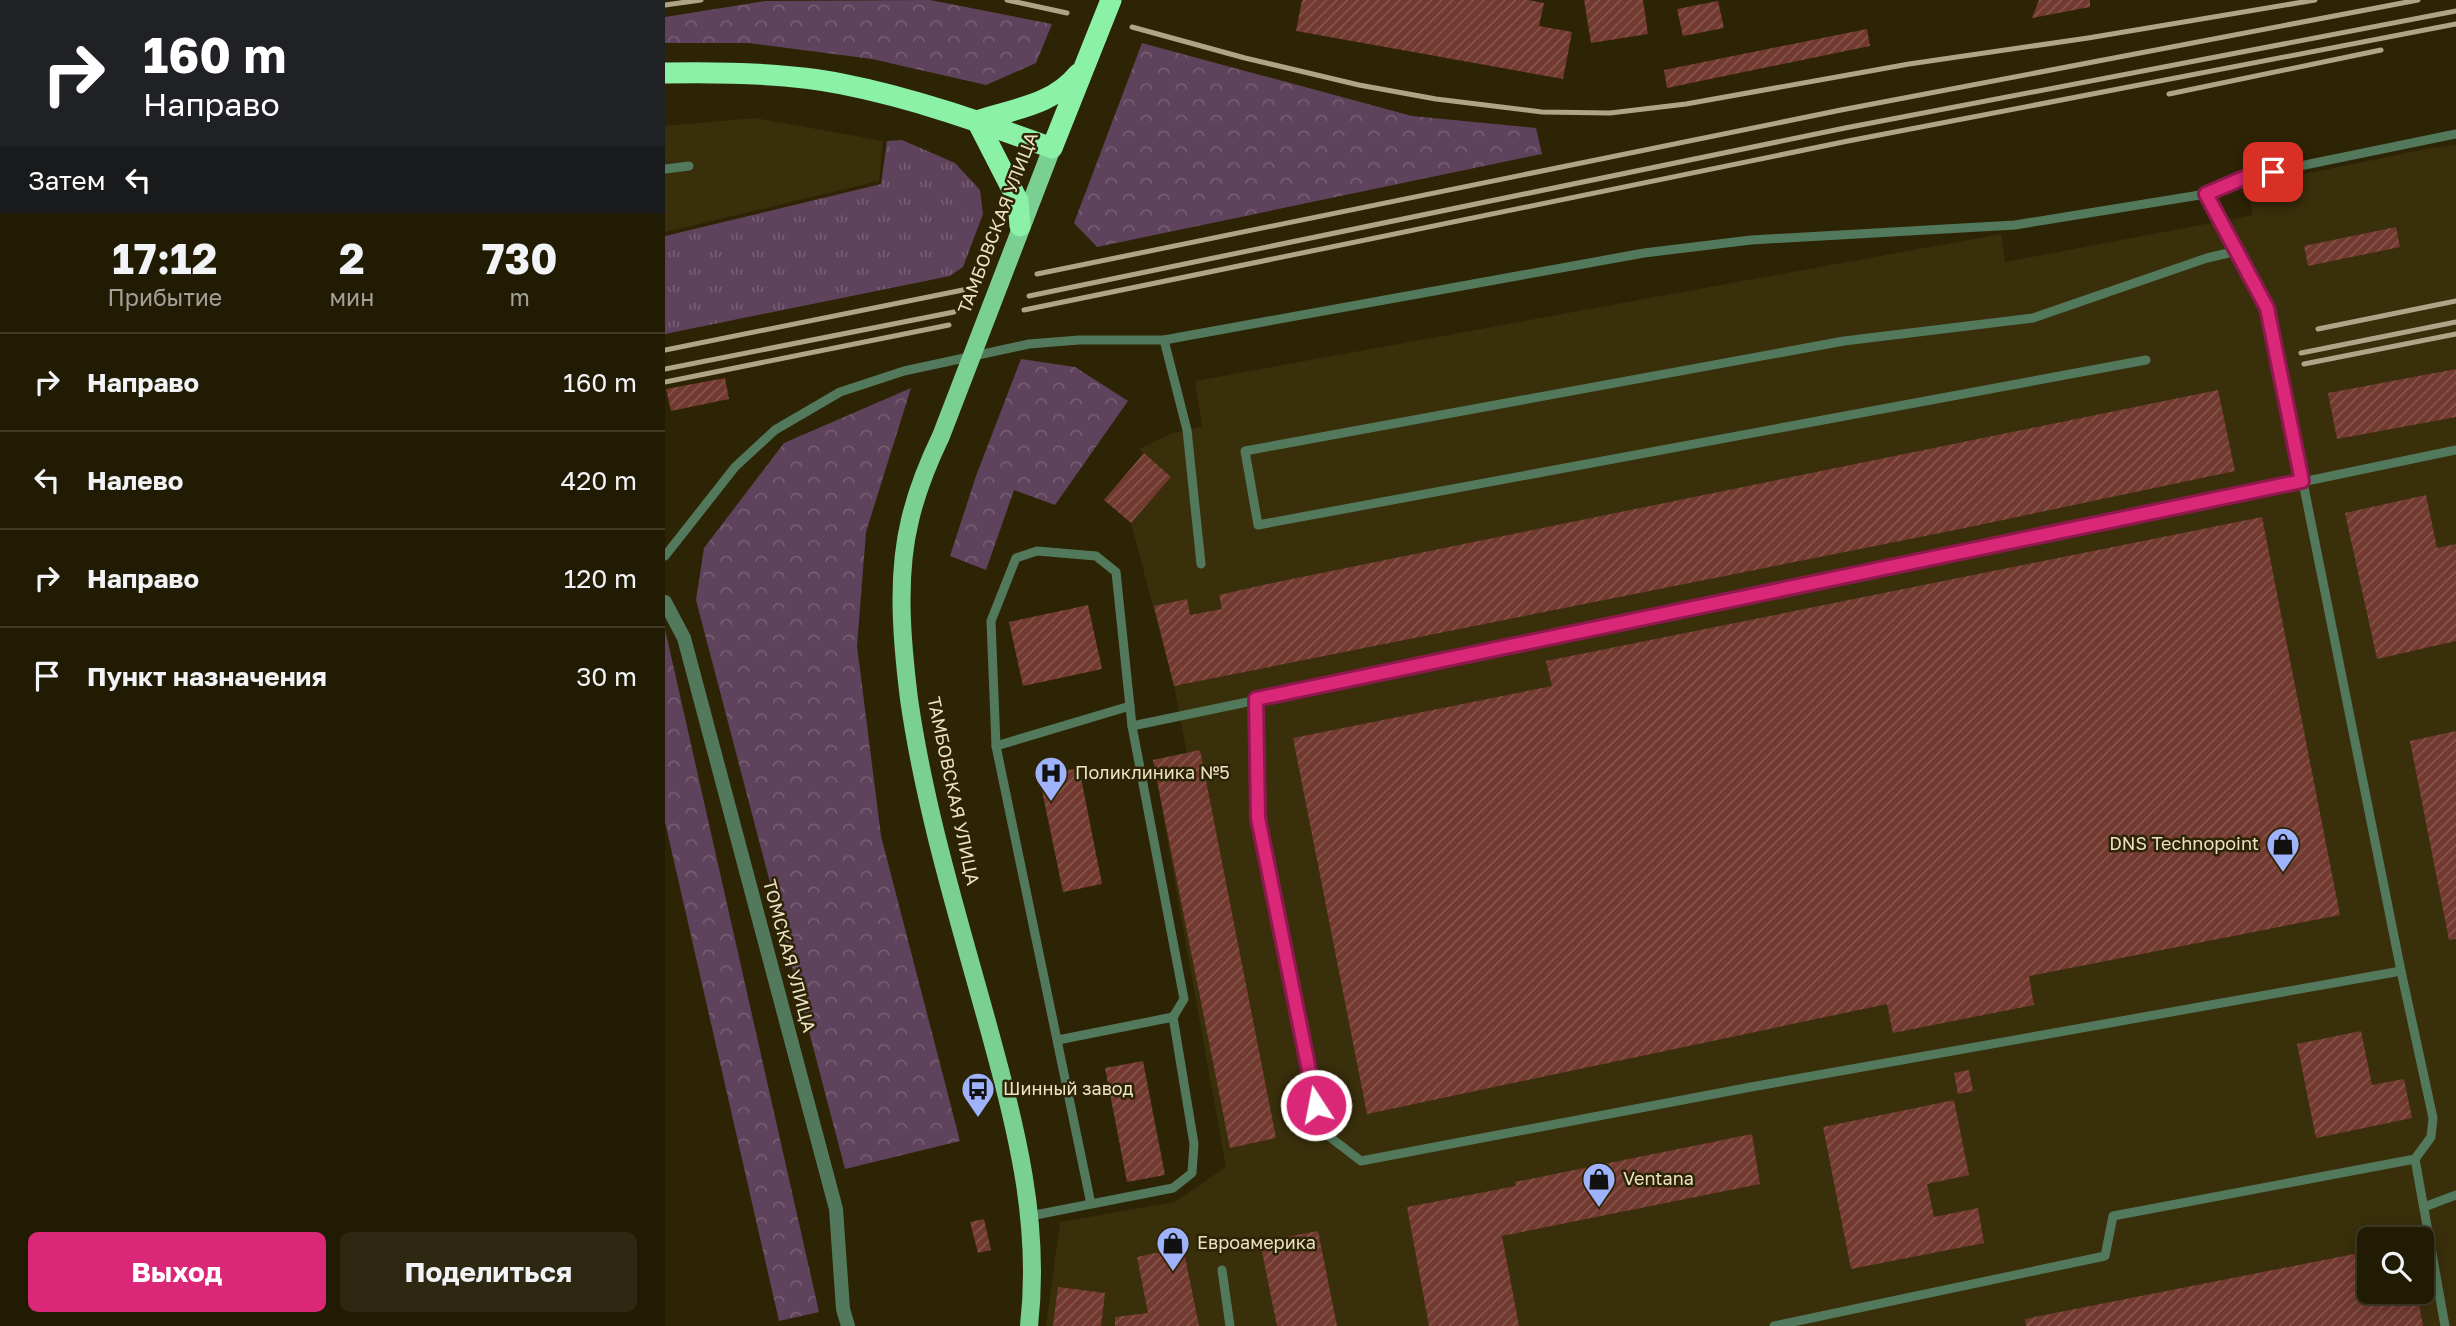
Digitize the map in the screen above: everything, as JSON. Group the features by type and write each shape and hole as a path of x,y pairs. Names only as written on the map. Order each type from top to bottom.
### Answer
{"highway":[{"name":"ТАМБОВСКАЯ УЛИЦА","path":"1052,148 1111,0"},
{"path":"977,121 1035,105 1068,86 1086,64"},
{"path":"665,73 713,73 841,83 929,106 1052,148"},
{"path":"977,121 1018,201 1020,226"}],"main road":[{"name":"ТАМБОВСКАЯ УЛИЦА","path":"1028,1324 1032,1278 1030,1216 1011,1115 938,842 914,733 904,660 902,594 909,521 923,474 941,436 1052,148"}],"street":[{"name":"ТОМСКАЯ УЛИЦА","path":"665,602 684,638 836,1209 843,1309 848,1326"}],"lane":[{"path":"665,556 734,467 775,430 840,392 904,371 1029,344 1079,340 1164,341 1644,253 1751,240 2015,225 2206,194 2246,177 2456,134"},
{"path":"665,169 689,166"},
{"path":"1774,1326 2105,1255 2113,1216 2415,1159 2431,1137 2433,1118 2267,308 2206,194"},
{"path":"2146,360 1258,525 1245,451 1844,341 2033,318 2207,258 2237,251"},
{"path":"1164,341 1187,430 1201,564"},
{"path":"1132,726 2456,450"},
{"path":"1030,1216 1173,1188 1192,1173 1194,1144 1173,1017 1184,999 1132,726 1116,572 1096,556 1037,551 1016,558 991,621 996,746 1091,1204"},
{"path":"1256,699 1258,818 1322,1131 1361,1161 1751,1087 2401,971"},
{"path":"996,746 1129,706"},
{"path":"1058,1040 1173,1017"},
{"path":"2415,1159 2445,1326"},
{"path":"2424,1207 2456,1195"},
{"path":"1222,1270 1230,1326"}],"shaded area":[{"path":"755,118 883,141 879,181 665,232 665,126"},
{"path":"2456,145 2456,1326 1046,1326 1060,1222 1175,1202 1226,1167 1153,760 1187,753 1174,686 1131,523 1171,477 1139,449 1170,434 1202,427 1195,381 2001,234 2005,262 2253,215 2246,186"}],"green space":[{"path":"930,0 1052,24 1036,63 986,85 872,59 748,43 665,43 665,17 765,1"},
{"path":"1142,43 1412,116 1536,128 1542,154 1097,247 1074,223"},
{"path":"902,140 955,163 980,190 983,214 963,267 950,276 665,334 665,236 881,184 887,141"},
{"path":"1021,359 1075,367 1128,401 1055,505 1014,490 986,570 950,556 976,476"},
{"path":"911,388 866,532 857,646 881,836 960,1141 845,1169 696,600 704,548 784,443"},
{"path":"665,629 819,1312 779,1321 665,822"}],"building":[{"path":"1302,0 1528,0 1544,3 1539,26 1572,32 1563,79 1296,31"},
{"path":"1584,0 1643,0 1648,34 1591,43"},
{"path":"2039,0 2090,0 2090,7 2032,18"},
{"path":"1718,1 1724,28 1683,36 1677,9"},
{"path":"1867,29 1870,46 1667,88 1664,70"},
{"path":"2396,227 2400,247 2308,266 2304,246"},
{"path":"2456,369 2456,417 2337,439 2328,393"},
{"path":"725,378 729,399 671,411 666,389"},
{"path":"2218,390 2235,471 1960,529 1174,686 1154,606 1187,599 1190,615 1222,609 1219,595 1263,585"},
{"path":"1144,453 1171,477 1131,523 1104,500"},
{"path":"2426,495 2437,548 2456,544 2456,641 2377,659 2345,513"},
{"path":"2262,517 2340,915 2029,976 2034,1005 1893,1033 1887,1004 1367,1114 1293,738 1552,686 1546,661"},
{"path":"1088,605 1102,669 1023,686 1009,622"},
{"path":"2456,731 2456,939 2449,940 2410,741"},
{"path":"1200,750 1276,1138 1230,1148 1153,760"},
{"path":"1079,768 1102,884 1063,892 1039,776"},
{"path":"2361,1031 2372,1085 2404,1079 2412,1118 2316,1138 2297,1044"},
{"path":"1143,1061 1165,1175 1127,1182 1105,1068"},
{"path":"1969,1070 1973,1091 1958,1094 1954,1073"},
{"path":"1954,1100 1969,1175 1927,1184 1934,1217 1978,1208 1984,1243 1851,1269 1823,1127"},
{"path":"1752,1134 1760,1184 1502,1236 1519,1326 1429,1326 1407,1207 1516,1186 1515,1182"},
{"path":"984,1219 991,1250 978,1253 970,1222"},
{"path":"1318,1231 1337,1326 1277,1326 1260,1242"},
{"path":"1183,1247 1199,1326 1115,1326 1115,1317 1148,1313 1137,1257"},
{"path":"2357,1253 2357,1304 2419,1304 2423,1326 2026,1326 2025,1319"},
{"path":"1058,1287 1105,1293 1101,1326 1053,1326"}],"railway":[{"path":"665,5 701,0"},
{"path":"1007,0 1067,13"},
{"path":"1132,27 1245,58 1359,85 1436,99 1542,112 1610,113 1686,104 1909,64 2088,38 2315,0"},
{"path":"1037,274 1841,110 2418,0"},
{"path":"1029,296 1845,128 2456,11"},
{"path":"1024,310 1848,141 2456,24"},
{"path":"2169,94 2381,50"},
{"path":"665,350 963,290"},
{"path":"2318,329 2456,301"},
{"path":"665,369 954,312"},
{"path":"2301,353 2456,322"},
{"path":"665,382 949,325"},
{"path":"2304,364 2456,334"}],"place":[{"name":"Поликлиника №5","path":"1051,803"},
{"name":"DNS Technopoint","path":"2283,874"},
{"name":"Шинный завод","path":"978,1119"},
{"name":"Ventana","path":"1599,1209"},
{"name":"Евроамерика","path":"1173,1273"}],"route":[{"path":"1316,1105 1258,818 1256,699 2302,481 2267,308 2206,194 2246,177 2273,172"}]}
